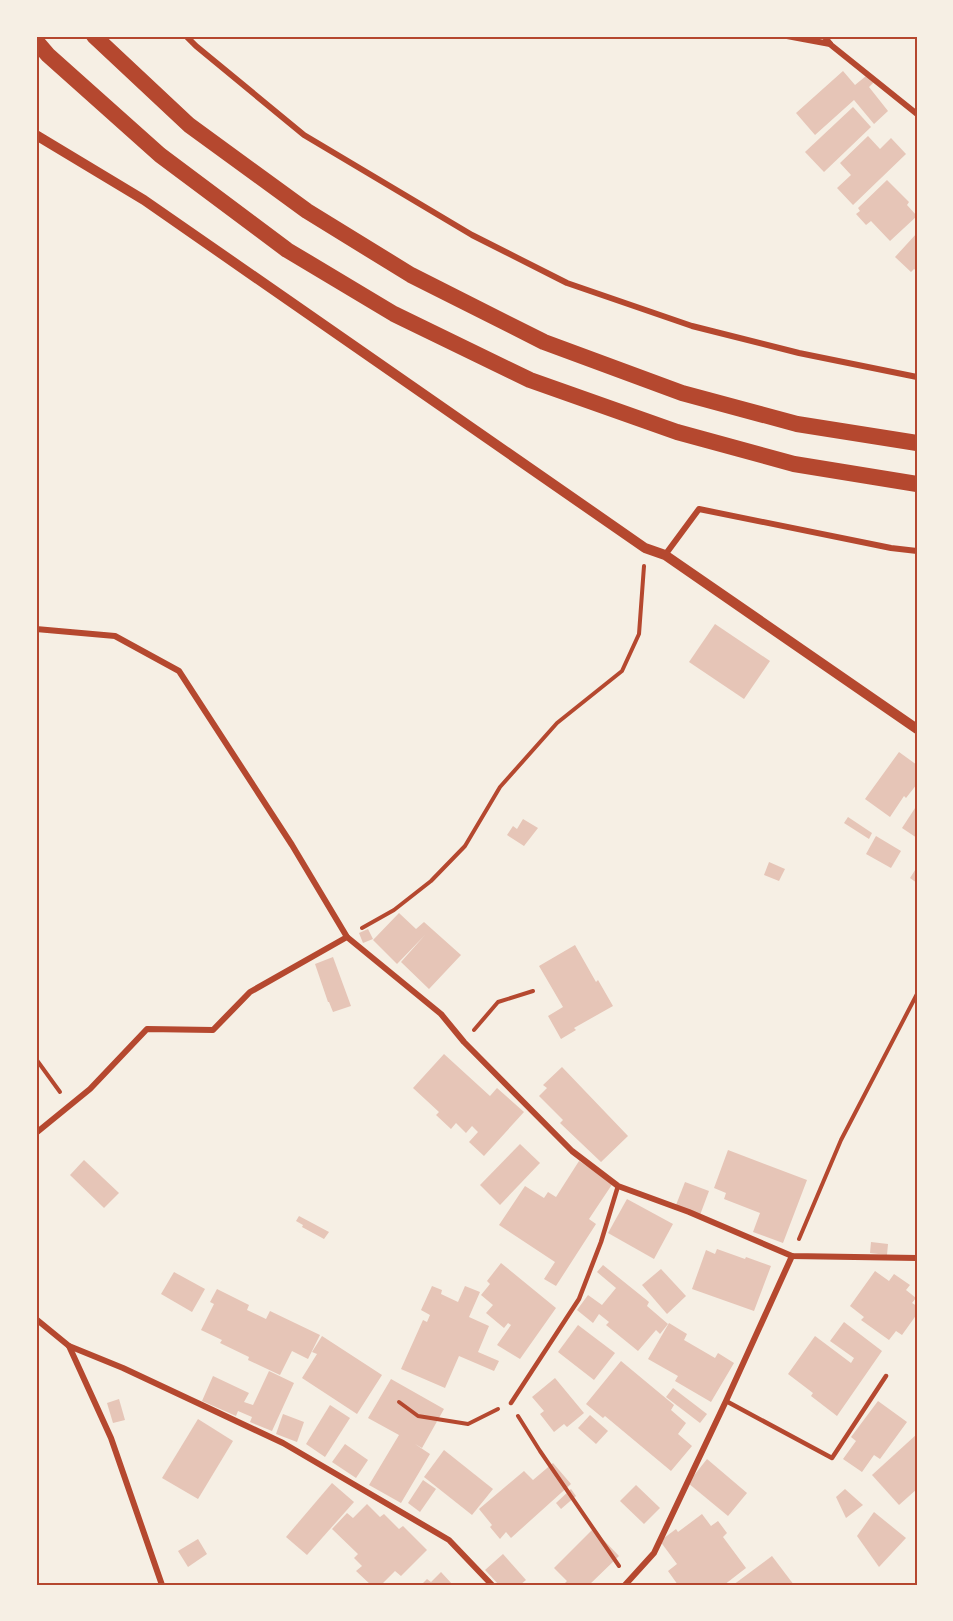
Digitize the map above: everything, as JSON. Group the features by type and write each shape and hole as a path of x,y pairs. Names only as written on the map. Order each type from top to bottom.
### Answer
{"highway":[{"path":"94,36 189,125 307,212 411,275 544,342 694,396 797,424 917,443"},
{"path":"36,42 160,155 287,250 394,314 530,380 676,432 794,464 917,483"}],"street":[{"path":"186,36 304,135 472,235 567,283 692,326 799,353 917,376"},
{"path":"787,36 831,45"},
{"path":"824,36 831,45 917,114"},
{"path":"36,135 144,200 645,548 665,555 917,729"},
{"path":"665,555 699,509 891,548 917,551"},
{"path":"36,629 115,636 179,671 292,844 347,937 441,1014 464,1042 572,1151 618,1186 688,1212 792,1256 917,1258"},
{"path":"36,1133 90,1089 147,1029 213,1030 250,992 347,937"},
{"path":"627,1583 654,1553 792,1256"},
{"path":"36,1319 69,1346 123,1368 283,1443 449,1540 492,1585"},
{"path":"69,1346 111,1438 162,1585"}],"lane":[{"path":"511,1403 579,1299 601,1242 618,1186"},
{"path":"726,1401 832,1458 886,1376"}],"path":[{"path":"347,937 394,910 431,881 465,846 500,788 557,723 622,671 639,634 645,548"},
{"path":"464,1042 498,1002 533,991"},
{"path":"792,1256 841,1140 917,994"},
{"path":"36,1059 69,1105"},
{"path":"399,1402 418,1416 468,1424 511,1403 627,1583"}],"building":[{"path":"843,71 855,85 866,76 874,82 869,87 888,111 874,124 854,100 815,135 796,113"},
{"path":"853,107 871,127 824,172 805,152"},
{"path":"868,136 880,149 891,138 906,154 853,205 837,188 851,175 840,163"},
{"path":"887,180 909,202 907,205 917,216 890,241 871,221 866,225 856,214 860,211 858,208"},
{"path":"917,233 917,271 914,269 911,272 895,257"},
{"path":"715,624 770,661 744,699 689,662"},
{"path":"899,752 917,765 917,784 906,798 904,796 890,817 865,799"},
{"path":"917,805 917,838 902,828"},
{"path":"848,817 872,833 869,839 844,823"},
{"path":"523,819 538,828 524,846 507,835 513,826 517,829"},
{"path":"876,836 901,851 891,868 866,854"},
{"path":"769,862 785,869 779,881 764,875"},
{"path":"917,867 917,883 910,878"},
{"path":"399,913 416,929 424,922 461,955 429,989 401,962 425,935 397,964 373,940"},
{"path":"368,929 373,939 363,943 359,933"},
{"path":"575,945 613,1006 574,1028 576,1030 561,1039 548,1016 563,1007 539,966"},
{"path":"333,957 351,1006 333,1012 315,964"},
{"path":"444,1054 490,1096 497,1088 524,1112 484,1156 469,1142 478,1132 472,1126 466,1133 456,1123 451,1129 436,1115 439,1112 413,1088"},
{"path":"562,1067 628,1136 601,1162 560,1123 563,1120 539,1096 547,1088 543,1085"},
{"path":"520,1144 540,1163 500,1205 480,1185"},
{"path":"728,1150 807,1180 783,1243 753,1232 760,1213 724,1199 726,1193 714,1188"},
{"path":"84,1160 119,1193 104,1208 70,1175"},
{"path":"579,1161 613,1183 589,1219 596,1224 556,1286 544,1279 555,1262 499,1225 525,1186 544,1198 548,1192 556,1197"},
{"path":"685,1182 709,1191 700,1215 676,1205"},
{"path":"627,1199 673,1224 654,1259 608,1233"},
{"path":"299,1216 329,1232 324,1239 302,1227 303,1225 296,1221"},
{"path":"871,1242 888,1244 887,1255 870,1253"},
{"path":"717,1249 771,1266 754,1311 692,1289 706,1250 715,1254"},
{"path":"501,1263 556,1308 520,1359 497,1345 511,1325 508,1323 504,1328 486,1313 493,1305 481,1295 490,1284 487,1281"},
{"path":"603,1265 649,1302 647,1306 668,1324 660,1334 656,1330 638,1351 606,1325 609,1322 599,1314 593,1323 577,1310 588,1295 602,1305 616,1288 597,1272"},
{"path":"661,1269 686,1296 667,1314 642,1285"},
{"path":"875,1271 889,1281 894,1274 910,1285 906,1290 916,1298 912,1303 917,1306 917,1314 902,1335 896,1331 889,1340 861,1320 864,1317 850,1306"},
{"path":"174,1272 205,1289 192,1312 161,1294"},
{"path":"432,1286 442,1290 441,1294 458,1302 465,1286 480,1292 469,1317 489,1326 478,1352 499,1361 494,1371 459,1356 445,1388 401,1369 423,1320 427,1322 430,1315 421,1310"},
{"path":"217,1289 249,1305 247,1310 266,1319 270,1311 320,1335 308,1359 292,1351 280,1375 248,1360 249,1357 220,1343 222,1340 201,1330 214,1304 210,1302"},
{"path":"844,1322 882,1351 837,1416 811,1396 813,1393 788,1374 815,1336 851,1363 854,1358 830,1341"},
{"path":"669,1323 687,1334 684,1340 715,1358 718,1353 734,1363 711,1402 675,1381 678,1376 648,1359"},
{"path":"578,1325 615,1353 594,1380 558,1352"},
{"path":"322,1336 382,1375 357,1414 302,1378 317,1354 312,1352"},
{"path":"621,1361 674,1405 671,1410 686,1423 678,1434 692,1446 671,1471 605,1416 603,1418 586,1404"},
{"path":"269,1371 294,1383 272,1431 250,1422 252,1417 238,1411 236,1416 202,1401 213,1376 249,1393 244,1402 253,1405"},
{"path":"555,1378 584,1413 567,1427 564,1424 554,1432 540,1414 544,1411 532,1397"},
{"path":"391,1379 444,1409 422,1448 415,1444 430,1454 401,1503 369,1485 399,1435 368,1418"},
{"path":"673,1388 707,1414 700,1423 666,1397"},
{"path":"119,1399 125,1420 113,1423 107,1403"},
{"path":"878,1401 907,1422 880,1459 874,1455 862,1472 843,1459 856,1441 851,1437"},
{"path":"330,1405 350,1418 325,1457 306,1444"},
{"path":"283,1414 304,1422 297,1442 276,1434"},
{"path":"590,1415 608,1431 596,1444 578,1428"},
{"path":"198,1419 233,1441 198,1499 162,1478"},
{"path":"917,1434 917,1489 899,1505 872,1475"},
{"path":"345,1444 368,1460 356,1478 332,1462"},
{"path":"444,1450 493,1489 472,1515 424,1477"},
{"path":"707,1459 747,1493 728,1516 688,1483"},
{"path":"553,1463 571,1484 511,1538 506,1532 500,1539 479,1509 524,1471 533,1480"},
{"path":"423,1480 436,1489 420,1512 408,1503"},
{"path":"332,1483 354,1502 307,1555 286,1537"},
{"path":"636,1485 660,1508 644,1524 620,1501"},
{"path":"571,1489 576,1496 561,1509 556,1503"},
{"path":"845,1489 863,1505 846,1518 836,1497"},
{"path":"367,1504 380,1517 384,1514 399,1529 403,1526 427,1550 401,1576 395,1571 381,1585 371,1585 356,1571 362,1566 354,1558 358,1554 332,1529 347,1513 353,1518"},
{"path":"874,1512 906,1538 879,1567 857,1536"},
{"path":"702,1514 711,1526 718,1521 727,1533 723,1537 746,1568 724,1585 678,1585 668,1571 677,1564 660,1541 676,1529 678,1532"},
{"path":"593,1529 619,1556 589,1585 564,1584 567,1581 554,1568"},
{"path":"198,1539 207,1554 188,1567 178,1551"},
{"path":"503,1554 526,1580 520,1585 499,1585 485,1570"},
{"path":"772,1556 794,1585 733,1585"},
{"path":"441,1572 453,1585 421,1585 427,1579 431,1582"}]}
